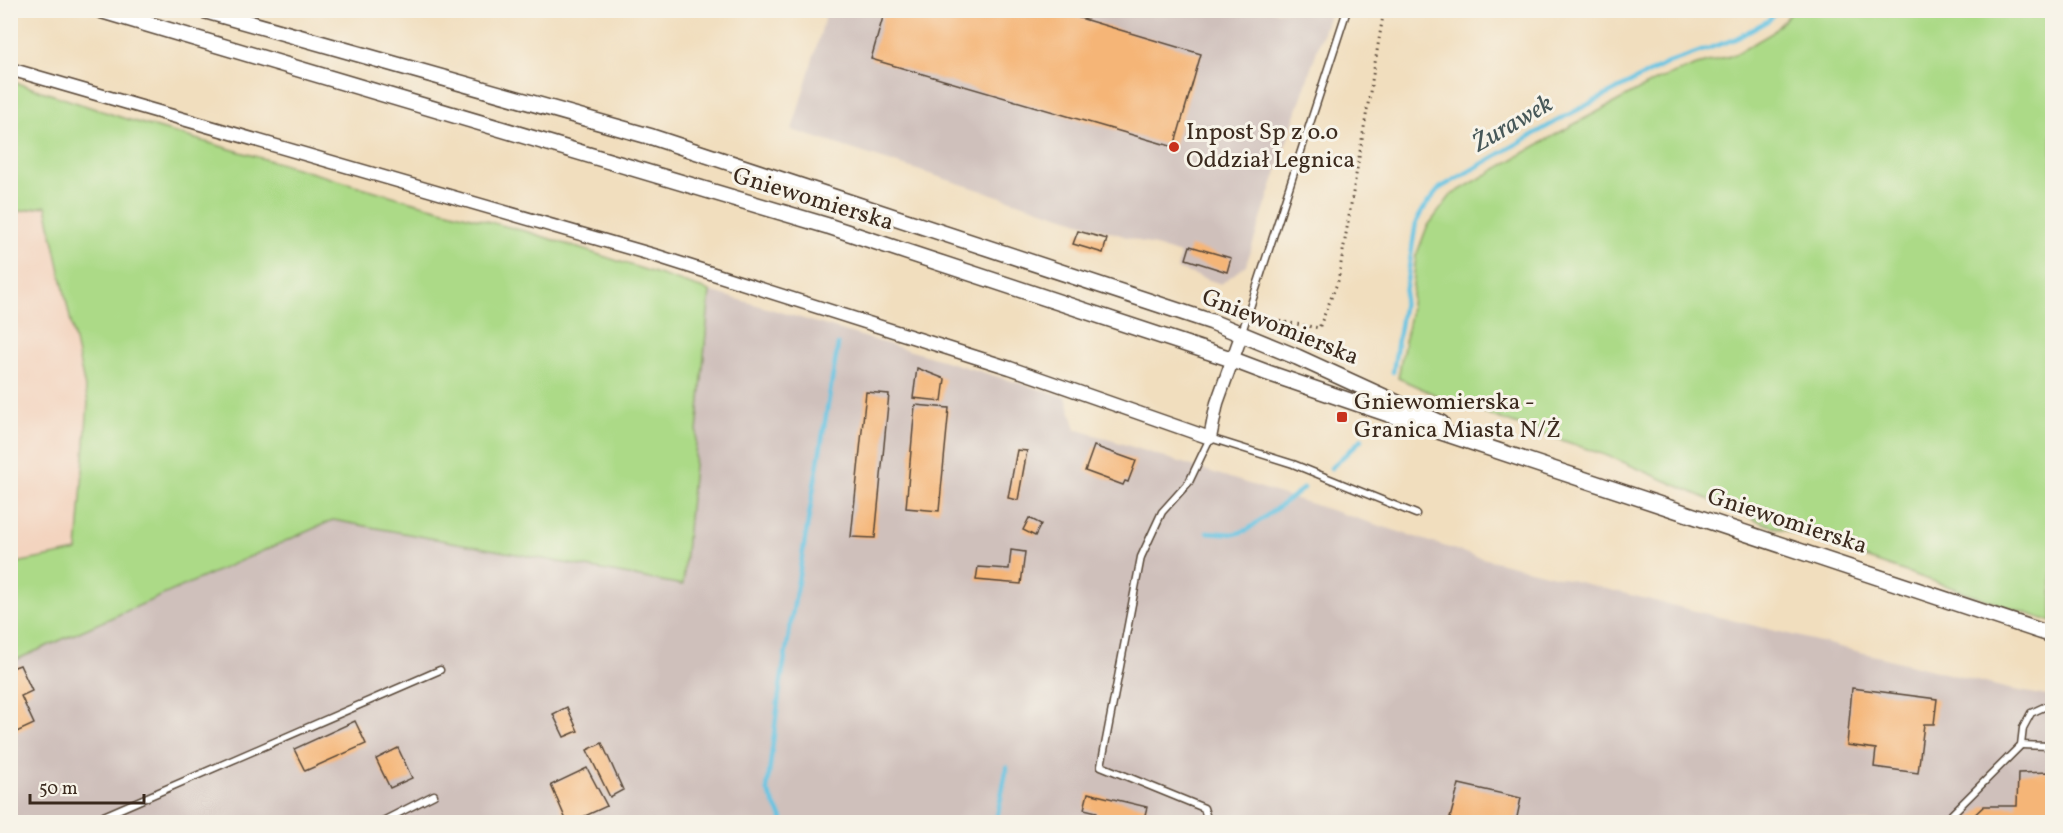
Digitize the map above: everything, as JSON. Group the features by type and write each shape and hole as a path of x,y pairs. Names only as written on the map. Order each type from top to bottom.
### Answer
{"street":[{"name":"Gniewomierska","path":"100,10 828,226 1231,358 1268,373 2052,634"},
{"name":"Gniewomierska","path":"202,10 652,137 1242,333 1507,452"},
{"path":"10,69 657,256 1010,368 1210,438 1217,403 1231,358 1242,333"}],"lane":[{"path":"1242,333 1347,10"},
{"path":"1208,822 1204,808 1101,766 1141,557 1162,512 1189,482 1210,438 1293,464 1416,514"},
{"path":"90,822 440,670"},
{"path":"1948,822 1952,814 2020,746 2023,728 2031,713 2044,707 2052,707"},
{"path":"2020,746 2052,746"},
{"path":"381,822 434,795"}],"path":[{"path":"1248,316 1319,328 1338,281 1384,10"}],"shaded area":[{"path":"827,11 1330,11 1246,265 1221,284 1177,269 1180,254 792,130"},
{"path":"46,206 88,402 77,551 11,564 10,213"},
{"path":"710,291 1066,397 1076,429 1478,557 2009,689 2052,697 2052,822 11,822 11,662 333,520 683,585"}],"green space":[{"path":"1793,11 2052,11 2052,622 1763,523 1616,459 1449,401 1398,378 1410,314 1416,256 1427,227 1451,195 1569,127 1657,80 1697,65 1734,55 1772,33"},
{"path":"17,83 123,118 410,201 532,233 710,291 683,585 333,520 11,662 11,564 77,551 88,402 46,206 11,213 11,85"}],"building":[{"path":"885,10 1053,10 1201,54 1174,147 871,59"},
{"path":"1078,231 1107,239 1103,253 1073,244"},
{"path":"1190,246 1231,258 1227,272 1186,259"},
{"path":"917,368 945,379 942,401 913,398"},
{"path":"866,392 889,394 875,538 851,537"},
{"path":"915,405 949,408 939,511 906,508"},
{"path":"1094,446 1136,461 1128,482 1125,481 1123,485 1085,471"},
{"path":"1017,450 1027,451 1018,500 1008,498"},
{"path":"1029,518 1041,524 1035,536 1023,530"},
{"path":"1011,550 1025,552 1021,584 976,580 978,567 1009,569"},
{"path":"10,664 12,668 20,665 32,691 21,696 34,724 10,735"},
{"path":"1852,688 1937,699 1934,724 1924,724 1918,773 1874,767 1876,749 1847,745"},
{"path":"567,707 578,731 564,737 553,714"},
{"path":"355,721 366,744 305,771 294,749"},
{"path":"602,743 623,790 610,797 587,750"},
{"path":"398,748 412,778 390,788 376,759"},
{"path":"587,768 607,806 572,822 567,822 551,785"},
{"path":"2052,772 2052,822 1967,822 1984,806 2017,806 2018,773"},
{"path":"1459,784 1521,798 1516,822 1449,822"},
{"path":"1088,793 1147,807 1144,819 1154,822 1095,822 1097,812 1084,809"}],"waterway":[{"name":"Żurawek","path":"1393,372 1416,222 1440,188 1564,117 1668,63 1735,39 1769,20 1778,10"},
{"path":"784,822 767,790 780,687 838,345"},
{"name":"Żurawek","path":"1331,468 1362,439"},
{"name":"Żurawek","path":"1207,532 1235,534 1247,530 1304,488"},
{"name":"Żurawek","path":"996,822 1007,767"}],"place":[{"name":"Inpost Sp z o.o Oddział Legnica","path":"1174,147"},
{"name":"Gniewomierska - Granica Miasta N/Ż","path":"1342,417"}]}
